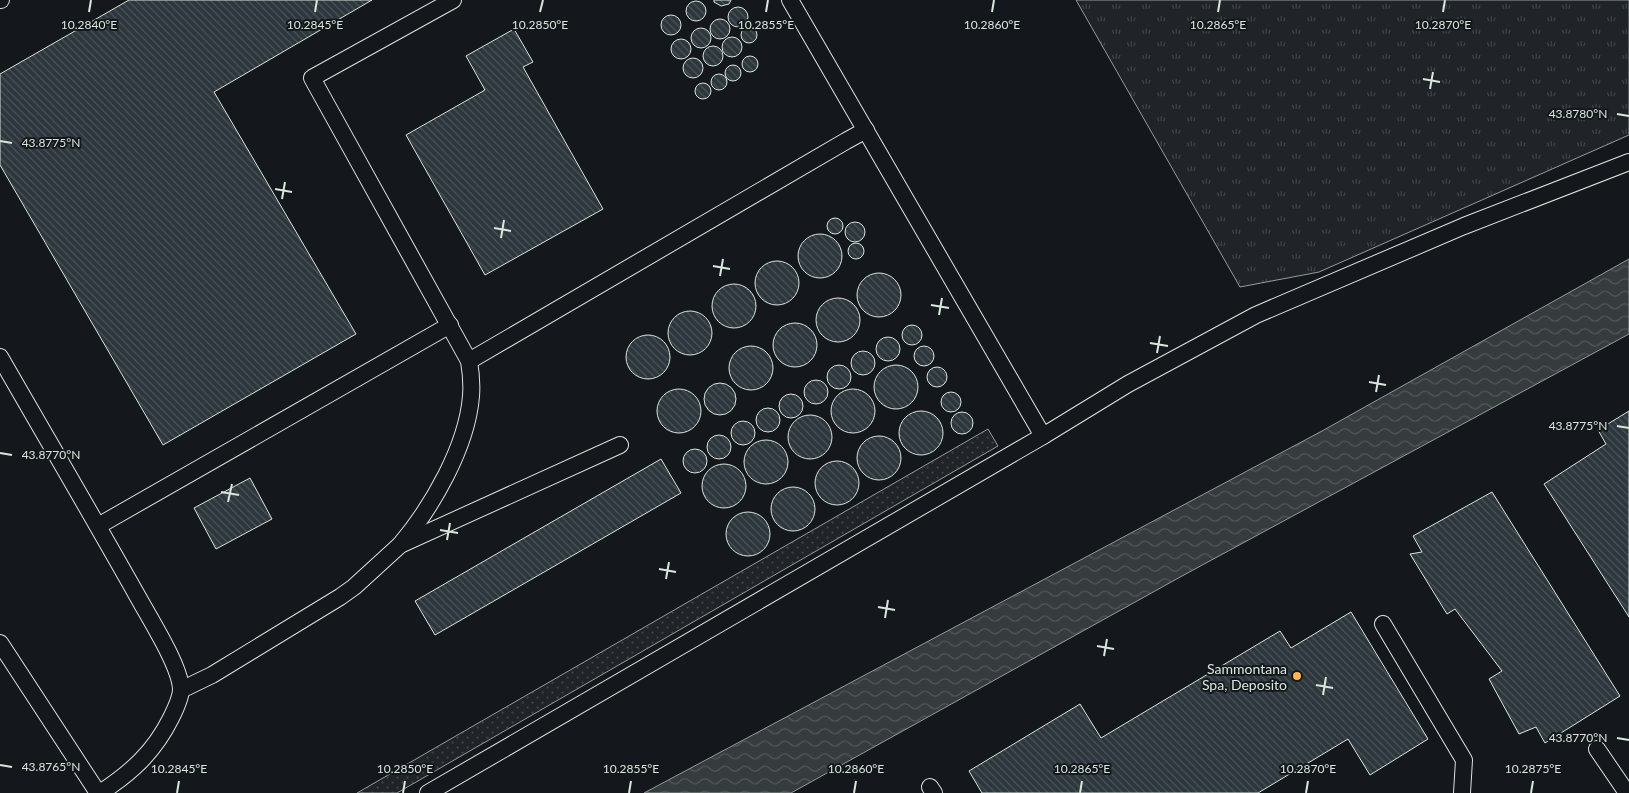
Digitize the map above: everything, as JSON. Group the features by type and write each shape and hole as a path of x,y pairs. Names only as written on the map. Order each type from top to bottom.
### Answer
{"lane":[{"path":"181,690 212,675 354,587 400,545 412,530 432,501 458,449 466,423 471,396 470,361 312,78 453,0"},
{"path":"790,0 1043,436"},
{"path":"470,361 866,130"},
{"path":"428,793 1043,436 1128,384 1256,314 1464,226 1629,162"},
{"path":"98,526 450,325"},
{"path":"0,357 168,651 179,678 181,690 175,710 164,733 153,749 123,778 99,793 0,643"},
{"path":"400,545 620,445"},
{"path":"1383,624 1464,760 1462,793"},
{"path":"1597,748 1627,793"}],"green space":[{"path":"1076,0 1629,0 1629,135 1319,272 1240,287"},
{"path":"988,429 998,446 397,793 357,793"}],"water":[{"path":"1629,259 1629,334 1182,576 791,793 644,793 1322,431"}],"building":[{"path":"129,0 372,0 214,92 356,334 163,445 0,165 0,74"},
{"path":"714,0 731,0 729,4 721,6 714,2"},
{"path":"696,1 703,4 706,11 703,18 696,21 689,18 686,11 689,4"},
{"path":"738,7 745,10 748,17 745,24 738,27 731,24 728,17 731,10"},
{"path":"671,15 678,18 681,25 678,32 671,35 664,32 661,25 664,18"},
{"path":"720,19 727,22 730,29 727,36 720,39 713,36 710,29 713,22"},
{"path":"749,27 755,29 757,35 755,41 749,43 743,41 741,35 743,29"},
{"path":"701,28 708,31 711,38 708,45 701,48 694,45 691,38 694,31"},
{"path":"514,29 533,62 523,67 603,209 485,275 406,135 485,90 466,56"},
{"path":"732,37 739,40 742,47 739,54 732,57 725,54 722,47 725,40"},
{"path":"681,39 688,42 691,49 688,56 681,59 674,56 671,49 674,42"},
{"path":"713,46 720,49 723,56 720,63 713,66 706,63 703,56 706,49"},
{"path":"750,56 756,58 758,64 756,70 750,72 744,70 742,64 744,58"},
{"path":"693,58 700,61 703,68 700,75 693,78 686,75 683,68 686,61"},
{"path":"733,65 741,73 733,81 725,73"},
{"path":"719,74 727,82 719,90 711,82"},
{"path":"703,83 711,91 703,99 695,91"},
{"path":"835,218 843,226 835,234 827,226"},
{"path":"855,222 862,225 865,232 862,239 855,242 848,239 845,232 848,225"},
{"path":"820,234 832,238 838,244 842,256 838,268 832,274 820,278 808,274 802,268 798,256 802,244 808,238"},
{"path":"856,243 862,245 864,251 862,257 856,259 850,257 848,251 850,245"},
{"path":"777,261 789,265 795,271 799,283 795,295 789,301 777,305 765,301 759,295 755,283 759,271 765,265"},
{"path":"879,273 891,277 897,283 901,295 897,307 891,313 879,317 867,313 861,307 857,295 861,283 867,277"},
{"path":"734,284 746,288 752,294 756,306 752,318 746,324 734,328 722,324 716,318 712,306 716,294 722,288"},
{"path":"838,298 850,302 856,308 860,320 856,332 850,338 838,342 826,338 820,332 816,320 820,308 826,302"},
{"path":"690,311 702,315 708,321 712,333 708,345 702,351 690,355 678,351 672,345 668,333 672,321 678,315"},
{"path":"795,323 807,327 813,333 817,345 813,357 807,363 795,367 783,363 777,357 773,345 777,333 783,327"},
{"path":"908,325 916,325 922,331 922,339 916,345 908,345 902,339 902,331"},
{"path":"648,335 660,339 666,345 670,357 666,369 660,375 648,379 636,375 630,369 626,357 630,345 636,339"},
{"path":"888,337 893,338 899,344 899,354 893,360 888,361 883,360 877,354 876,349 877,344 883,338"},
{"path":"751,346 763,350 769,356 773,368 769,380 763,386 751,390 739,386 733,380 729,368 733,356 739,350"},
{"path":"920,346 928,346 934,352 934,360 928,366 920,366 914,360 914,352"},
{"path":"863,351 868,352 874,358 874,368 868,374 863,375 858,374 852,368 851,363 852,358 858,352"},
{"path":"839,365 844,366 850,372 850,382 844,388 839,389 834,388 828,382 827,377 828,372 834,366"},
{"path":"896,365 908,369 914,375 918,387 914,399 908,405 896,409 884,405 878,399 874,387 878,375 884,369"},
{"path":"933,367 941,367 947,373 947,381 941,387 933,387 927,381 927,373"},
{"path":"816,380 821,381 827,387 827,397 821,403 816,404 811,403 805,397 804,392 805,387 811,381"},
{"path":"720,383 726,384 731,388 735,393 735,405 731,410 726,414 720,415 714,414 709,410 705,405 704,399 705,393 709,388 714,384"},
{"path":"679,389 691,393 697,399 701,411 697,423 691,429 679,433 667,429 661,423 657,411 661,399 667,393"},
{"path":"853,389 865,393 871,399 875,411 871,423 865,429 853,433 841,429 835,423 831,411 835,399 841,393"},
{"path":"947,392 955,392 961,398 961,406 955,412 947,412 941,406 941,398"},
{"path":"791,394 796,395 802,401 802,411 796,417 791,418 786,417 780,411 779,406 780,401 786,395"},
{"path":"768,408 773,409 779,415 779,425 773,431 768,432 763,431 757,425 756,420 757,415 763,409"},
{"path":"921,411 933,415 939,421 943,433 939,445 933,451 921,455 909,451 903,445 899,433 903,421 909,415"},
{"path":"1629,411 1629,617 1544,484 1606,444 1598,430"},
{"path":"962,412 972,419 973,423 966,433 962,434 952,427 951,423 958,413"},
{"path":"810,415 822,419 828,425 832,437 828,449 822,455 810,459 798,455 792,449 788,437 792,425 798,419"},
{"path":"743,421 748,422 754,428 754,438 748,444 743,445 738,444 732,438 731,433 732,428 738,422"},
{"path":"719,435 724,436 730,442 730,452 724,458 719,459 714,458 708,452 707,447 708,442 714,436"},
{"path":"879,436 891,440 897,446 901,458 897,470 891,476 879,480 867,476 861,470 857,458 861,446 867,440"},
{"path":"766,440 778,444 784,450 788,462 784,474 778,480 766,484 754,480 748,474 744,462 748,450 754,444"},
{"path":"695,449 700,450 706,456 706,466 700,472 695,473 690,472 684,466 683,461 684,456 690,450"},
{"path":"661,459 681,493 435,635 415,601"},
{"path":"837,461 849,465 855,471 859,483 855,495 849,501 837,505 825,501 819,495 815,483 819,471 825,465"},
{"path":"724,464 736,468 742,474 746,486 742,498 736,504 724,508 712,504 706,498 702,486 706,474 712,468"},
{"path":"250,478 272,519 216,549 194,508"},
{"path":"793,487 805,491 811,497 815,509 811,521 805,527 793,531 781,527 775,521 771,509 775,497 781,491"},
{"path":"1492,492 1620,696 1545,743 1536,727 1519,734 1489,679 1502,671 1455,609 1447,614 1410,554 1422,552 1413,536"},
{"path":"748,512 760,516 766,522 770,534 766,546 760,552 748,556 736,552 730,546 726,534 730,522 736,516"},
{"name":"Sammontana Spa, Deposito","path":"1351,612 1428,739 1370,775 1348,739 1258,793 982,793 969,771 1080,704 1101,738 1280,631 1291,648"}],"place":[{"name":"Sammontana Spa, Deposito","path":"1297,676"}]}
